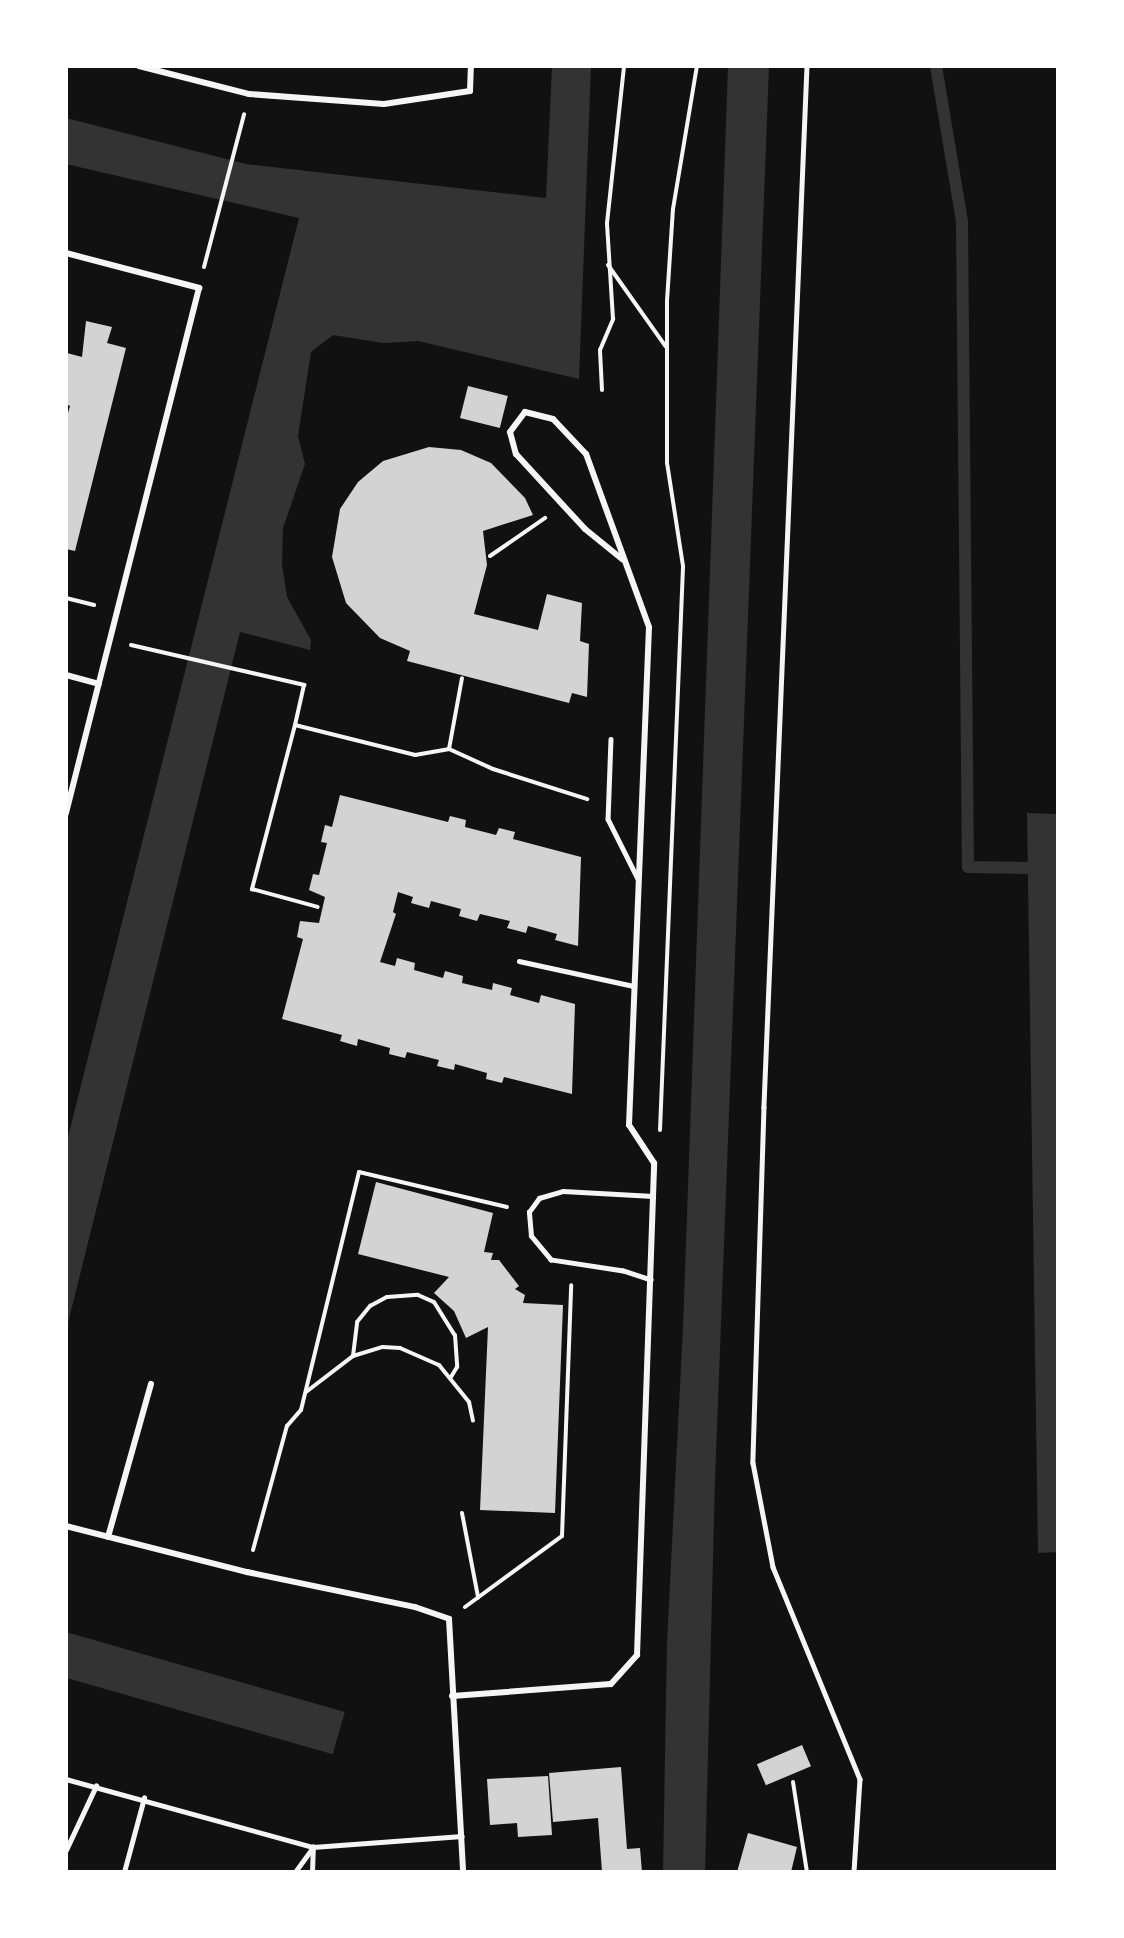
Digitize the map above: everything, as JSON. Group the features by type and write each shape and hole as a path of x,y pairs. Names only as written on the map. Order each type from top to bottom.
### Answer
{"street":[{"path":"139,66 249,94 384,104 470,91 471,66"},
{"path":"66,253 199,288 66,813"},
{"path":"453,1696 611,1684 637,1655 654,1163 629,1125 649,627 622,559 586,454 553,419 525,412 510,432 516,454 560,503 622,559"},
{"path":"66,675 99,684"},
{"path":"108,1537 151,1384"},
{"path":"66,1526 247,1572 415,1607 449,1619 463,1872"}],"lane":[{"path":"807,66 764,1107 753,1463 772,1567 860,1779 854,1872"},
{"path":"611,739 608,819 638,879"},
{"path":"519,961 634,986"},
{"path":"651,1280 623,1271 550,1260 539,1250 531,1236 529,1212 539,1198 563,1191 653,1196"},
{"path":"66,1779 144,1798 313,1847 462,1836"},
{"path":"66,1850 96,1786"},
{"path":"124,1872 144,1798"},
{"path":"294,1872 313,1847"},
{"path":"312,1872 313,1847"}],"path":[{"path":"602,390 600,350 613,319 607,265 607,223 624,66"},
{"path":"654,1163 660,1132 670,841 683,566 667,463 667,348 674,209 697,66"},
{"path":"199,288 249,94"},
{"path":"607,265 667,348"},
{"path":"490,556 537,527 560,503"},
{"path":"66,598 117,611"},
{"path":"110,640 304,685 252,889 318,907"},
{"path":"449,749 462,678"},
{"path":"295,725 415,755 449,749 493,769 587,799 588,808"},
{"path":"641,838 670,841"},
{"path":"247,1572 287,1425 301,1410 359,1172 529,1212"},
{"path":"449,1619 562,1536 572,1264"},
{"path":"353,1356 355,1330 370,1306 387,1297 418,1295 434,1302 455,1335 458,1360 451,1377"},
{"path":"306,1392 353,1356 383,1347 400,1348 420,1353 451,1377 469,1402 473,1421"},
{"path":"462,1513 478,1597"},
{"path":"793,1782 807,1872"}],"shaded area":[{"path":"552,66 591,66 579,379 418,341 383,343 333,335 311,352 298,436 305,464 283,528 282,564 287,597 311,640 310,650 240,632 66,1331 66,1145 299,218 66,164 66,118 246,164 546,198"},
{"path":"728,66 769,66 715,1480 705,1872 663,1872 667,1643 683,1327"},
{"path":"1027,813 1058,814 1058,1552 1038,1553"},
{"path":"66,1632 345,1712 333,1754 66,1678"}],"building":[{"path":"86,321 112,327 107,343 126,348 75,551 66,549 66,420 70,406 66,404 66,356 67,353 82,357"},
{"path":"468,386 508,396 500,428 460,418"},
{"path":"429,447 461,450 491,463 525,498 533,515 483,531 487,565 474,614 538,630 547,594 582,603 580,641 589,644 587,697 572,693 569,703 407,661 410,651 380,638 346,603 332,557 340,509 358,482 383,461"},
{"path":"340,795 448,822 450,816 466,820 465,827 496,835 499,828 515,832 513,839 581,857 578,946 555,940 557,934 528,926 526,933 507,928 510,921 480,914 477,921 459,916 461,909 431,901 429,908 411,903 413,897 398,892 393,912 396,914 380,962 395,966 397,958 415,963 414,970 443,978 445,971 463,976 462,983 492,990 493,983 512,988 510,995 539,1003 541,995 575,1004 572,1094 504,1077 502,1083 486,1079 487,1073 455,1064 454,1070 437,1066 439,1060 407,1052 405,1058 389,1054 390,1048 358,1039 357,1046 340,1041 342,1035 282,1019 303,939 297,937 300,921 319,923 325,897 309,890 313,874 319,875 327,843 321,842 325,825 332,827"},
{"path":"376,1182 493,1213 484,1252 493,1253 491,1260 499,1260 519,1286 515,1289 525,1295 523,1303 563,1305 555,1513 480,1510 488,1327 466,1338 454,1311 434,1293 449,1277 358,1254"},
{"path":"802,1745 811,1766 766,1785 757,1764"},
{"path":"621,1767 627,1849 640,1848 642,1872 602,1872 598,1818 553,1822 549,1773"},
{"path":"548,1776 552,1835 518,1837 517,1823 490,1825 487,1779"},
{"path":"748,1833 797,1847 791,1872 737,1872"}],"waterway":[{"path":"936,66 962,222 968,867 1027,868"}]}
